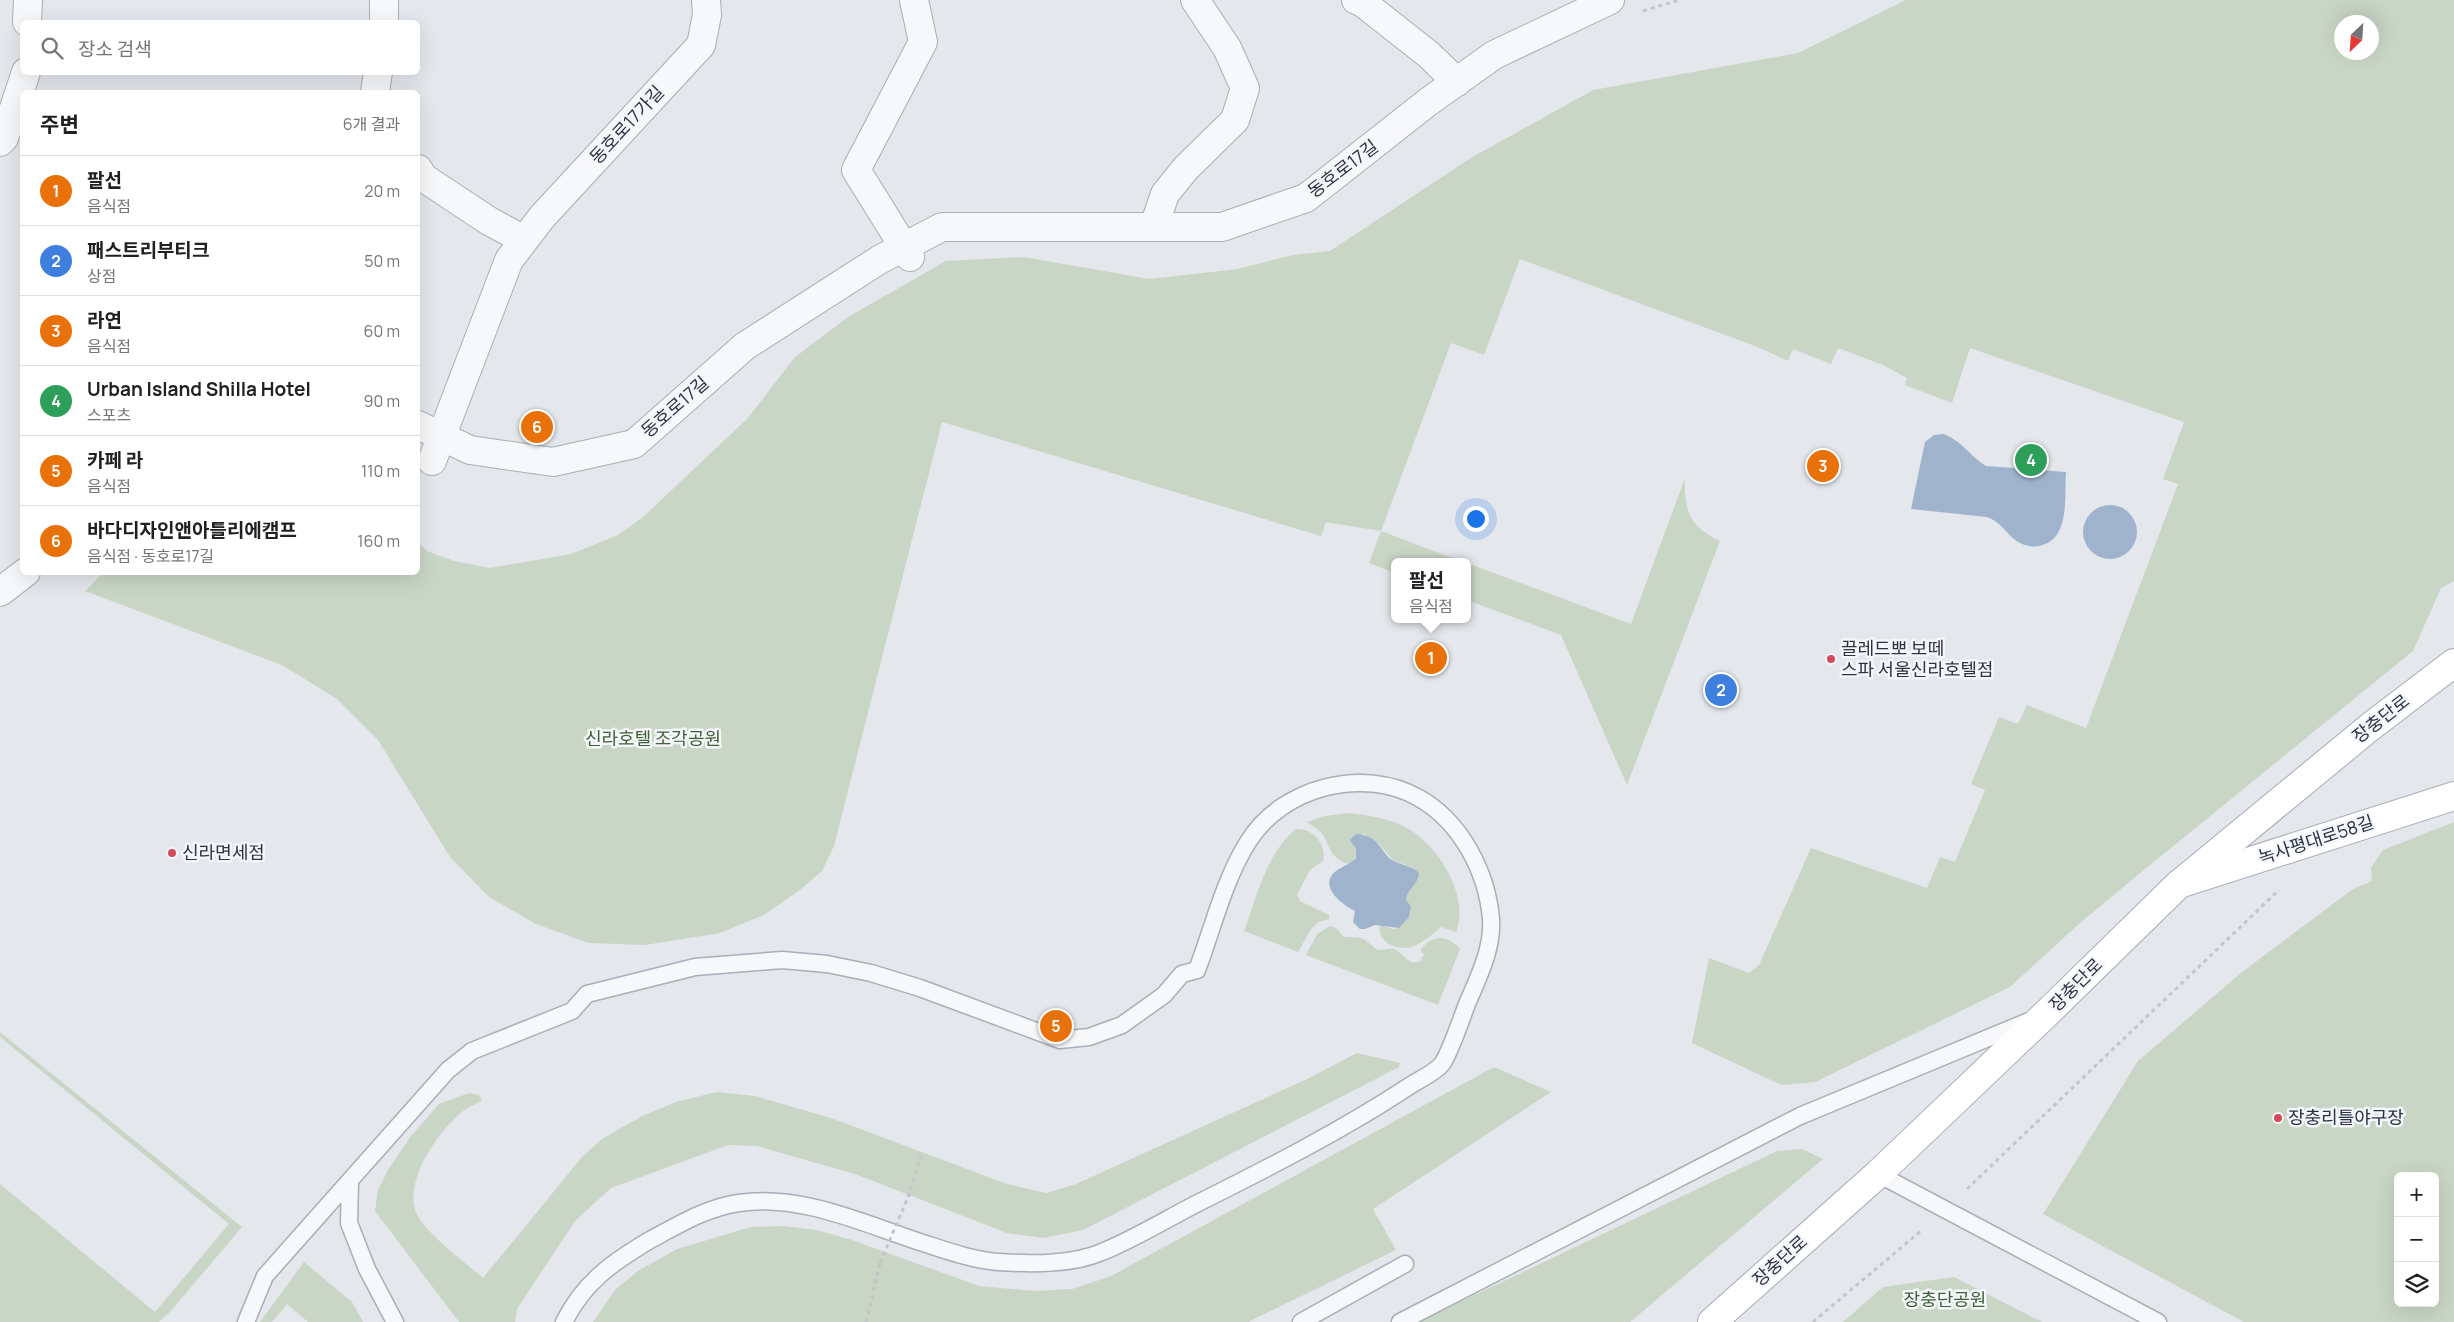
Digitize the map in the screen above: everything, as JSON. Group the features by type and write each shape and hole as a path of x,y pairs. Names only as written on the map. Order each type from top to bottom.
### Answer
{"main road":[{"name":"장충단로","path":"1712,1322 1878,1174 2048,1014 2178,885 2370,727 2454,663"},
{"name":"녹사평대로58길","path":"2178,885 2454,796"}],"street":[{"path":"27,20 28,0"},
{"path":"384,0 384,20"},
{"name":"동호로17가길","path":"430,440 509,260 542,217 701,45 707,15 706,0"},
{"path":"907,252 856,170 923,42 914,0"},
{"path":"1154,226 1165,194 1186,168 1234,120 1245,88 1227,48 1195,0"},
{"path":"1356,0 1363,3 1428,54 1457,82"},
{"name":"동호로17길","path":"430,440 470,450 553,462 634,444 744,346 879,260 907,252 942,227 1222,227 1306,198 1494,54 1610,0"},
{"path":"0,142 4,138 25,75"},
{"path":"375,90 378,75"},
{"path":"420,172 424,178 489,221 524,240"},
{"path":"0,592 22,575"}],"lane":[{"path":"246,1322 265,1276 448,1070 472,1051 572,1012 587,994 695,967 791,961 827,964 872,973 920,988 1060,1040 1090,1037 1122,1025 1164,995 1182,974 1197,970 1231,878 1248,841 1276,809 1309,791 1344,783 1381,785 1418,797 1448,820 1471,852 1483,883 1491,921 1488,948 1442,1064 1393,1097 1279,1162 1099,1254 1066,1261 994,1262 948,1252 808,1205 772,1201 738,1203 703,1213 613,1262 574,1303 564,1322"},
{"path":"1400,1322 1800,1116 2048,1014"},
{"path":"1878,1174 2158,1322"},
{"path":"350,1182 350,1223 367,1269 395,1322"},
{"path":"1301,1322 1406,1264"}],"path":[{"path":"1813,1322 1946,1210 2281,888"},
{"path":"866,1322 880,1263 908,1197 922,1152"}],"green space":[{"name":"신라호텔 조각공원","path":"1906,0 2454,0 2454,581 2441,588 2413,651 2081,922 2010,987 1815,1082 1781,1085 1692,1043 1709,958 1749,973 1759,965 1811,848 1927,888 1940,857 1955,862 1985,790 1971,784 1999,717 2018,724 2027,705 2086,728 2178,484 2163,479 2184,422 1970,348 1952,403 1905,385 1907,378 1883,365 1838,348 1831,364 1793,349 1788,361 1755,346 1520,259 1484,355 1451,343 1381,531 1326,522 1321,536 942,422 834,846 822,871 801,889 764,915 720,933 645,945 589,943 536,924 489,897 450,857 378,740 337,699 282,665 85,591 101,575 420,575 420,544 427,551 454,561 490,568 571,554 618,535 643,517 748,418 795,357 848,317 946,261 1024,257 1149,279 1238,269 1293,255 1330,251 1469,159 1593,90 1798,53"},
{"path":"1685,478 1687,508 1690,516 1701,529 1720,541 1627,785 1561,635 1471,601 1471,564 1631,624"},
{"path":"1381,531 1452,558 1391,558 1391,571 1369,563"},
{"path":"1348,813 1393,822 1419,836 1430,847 1449,873 1455,888 1459,903 1459,918 1456,932 1441,927 1428,938 1408,948 1396,947 1385,941 1380,931 1380,925 1393,929 1399,928 1411,906 1406,900 1414,868 1393,860 1379,844 1364,834 1354,847 1357,853 1353,862 1349,864 1343,862 1332,853 1322,833 1307,822 1325,816"},
{"name":"장충리틀야구장","path":"2454,822 2454,1322 2244,1322 2043,1214 2138,1061 2242,972 2353,889 2372,881 2371,868 2383,850"},
{"path":"1296,829 1302,829 1313,834 1321,843 1324,855 1323,861 1310,870 1297,895 1300,901 1329,915 1329,919 1318,922 1312,928 1298,952 1244,931 1258,890 1270,863 1286,839"},
{"path":"1330,926 1336,928 1344,937 1363,939 1378,950 1394,949 1412,962 1421,961 1424,954 1421,952 1421,949 1431,941 1440,938 1455,944 1460,949 1438,1005 1306,955 1317,934"},
{"path":"0,1032 242,1227 170,1312 159,1322 0,1322 0,1184 155,1312 229,1224 0,1037"},
{"path":"1357,1053 1400,1063 1399,1067 1083,1230 1043,1238 1007,1233 855,1174 757,1146 728,1145 611,1188 575,1221 517,1309 515,1322 459,1322 375,1211 378,1190 388,1170 411,1136 439,1104 469,1093 479,1095 482,1100 455,1118 433,1144 417,1177 414,1193 415,1208 421,1221 434,1236 483,1278 582,1157 602,1139 642,1116 679,1101 717,1092 755,1096 834,1119 1007,1184 1046,1193 1076,1184 1307,1079"},
{"path":"1494,1067 1551,1092 1373,1209 1396,1250 1248,1322 593,1322 615,1290 638,1271 677,1249 751,1227 783,1226 816,1230 852,1240 979,1286 1034,1291 1072,1289 1111,1276"},
{"path":"1802,1149 1823,1159 1630,1322 1418,1322 1777,1151"},
{"path":"304,1262 352,1302 363,1322 308,1322 287,1304 272,1322 260,1322"},
{"name":"장충단공원","path":"1954,1277 2042,1322 1843,1322 1883,1287"}],"water":[{"path":"1943,434 1955,440 1986,466 2066,472 2064,516 2056,535 2049,542 2039,546 2029,546 2015,540 1997,522 1987,517 1911,509 1925,442 1934,435"},
{"path":"2105,505 2115,505 2125,509 2133,517 2137,532 2133,547 2125,555 2115,559 2105,559 2095,555 2087,547 2083,537 2083,527 2087,517 2095,509"},
{"path":"1356,834 1371,838 1389,858 1397,863 1413,868 1419,873 1417,881 1408,893 1406,900 1411,906 1409,917 1399,928 1375,925 1360,929 1353,922 1355,911 1337,899 1330,887 1329,881 1332,875 1356,858 1356,849 1350,840"}],"place":[{"name":"바다디자인앤아틀리에캠프","path":"537,427"},
{"name":"Urban Island Shilla Hotel","path":"2031,460"},
{"name":"라연","path":"1823,466"},
{"name":"팔선","path":"1431,658"},
{"name":"끌레드뽀 보떼 스파 서울신라호텔점","path":"1831,659"},
{"name":"패스트리부티크","path":"1721,690"},
{"name":"신라면세점","path":"172,853"},
{"name":"카페 라","path":"1056,1026"},
{"name":"장충리틀야구장","path":"2278,1118"}]}
